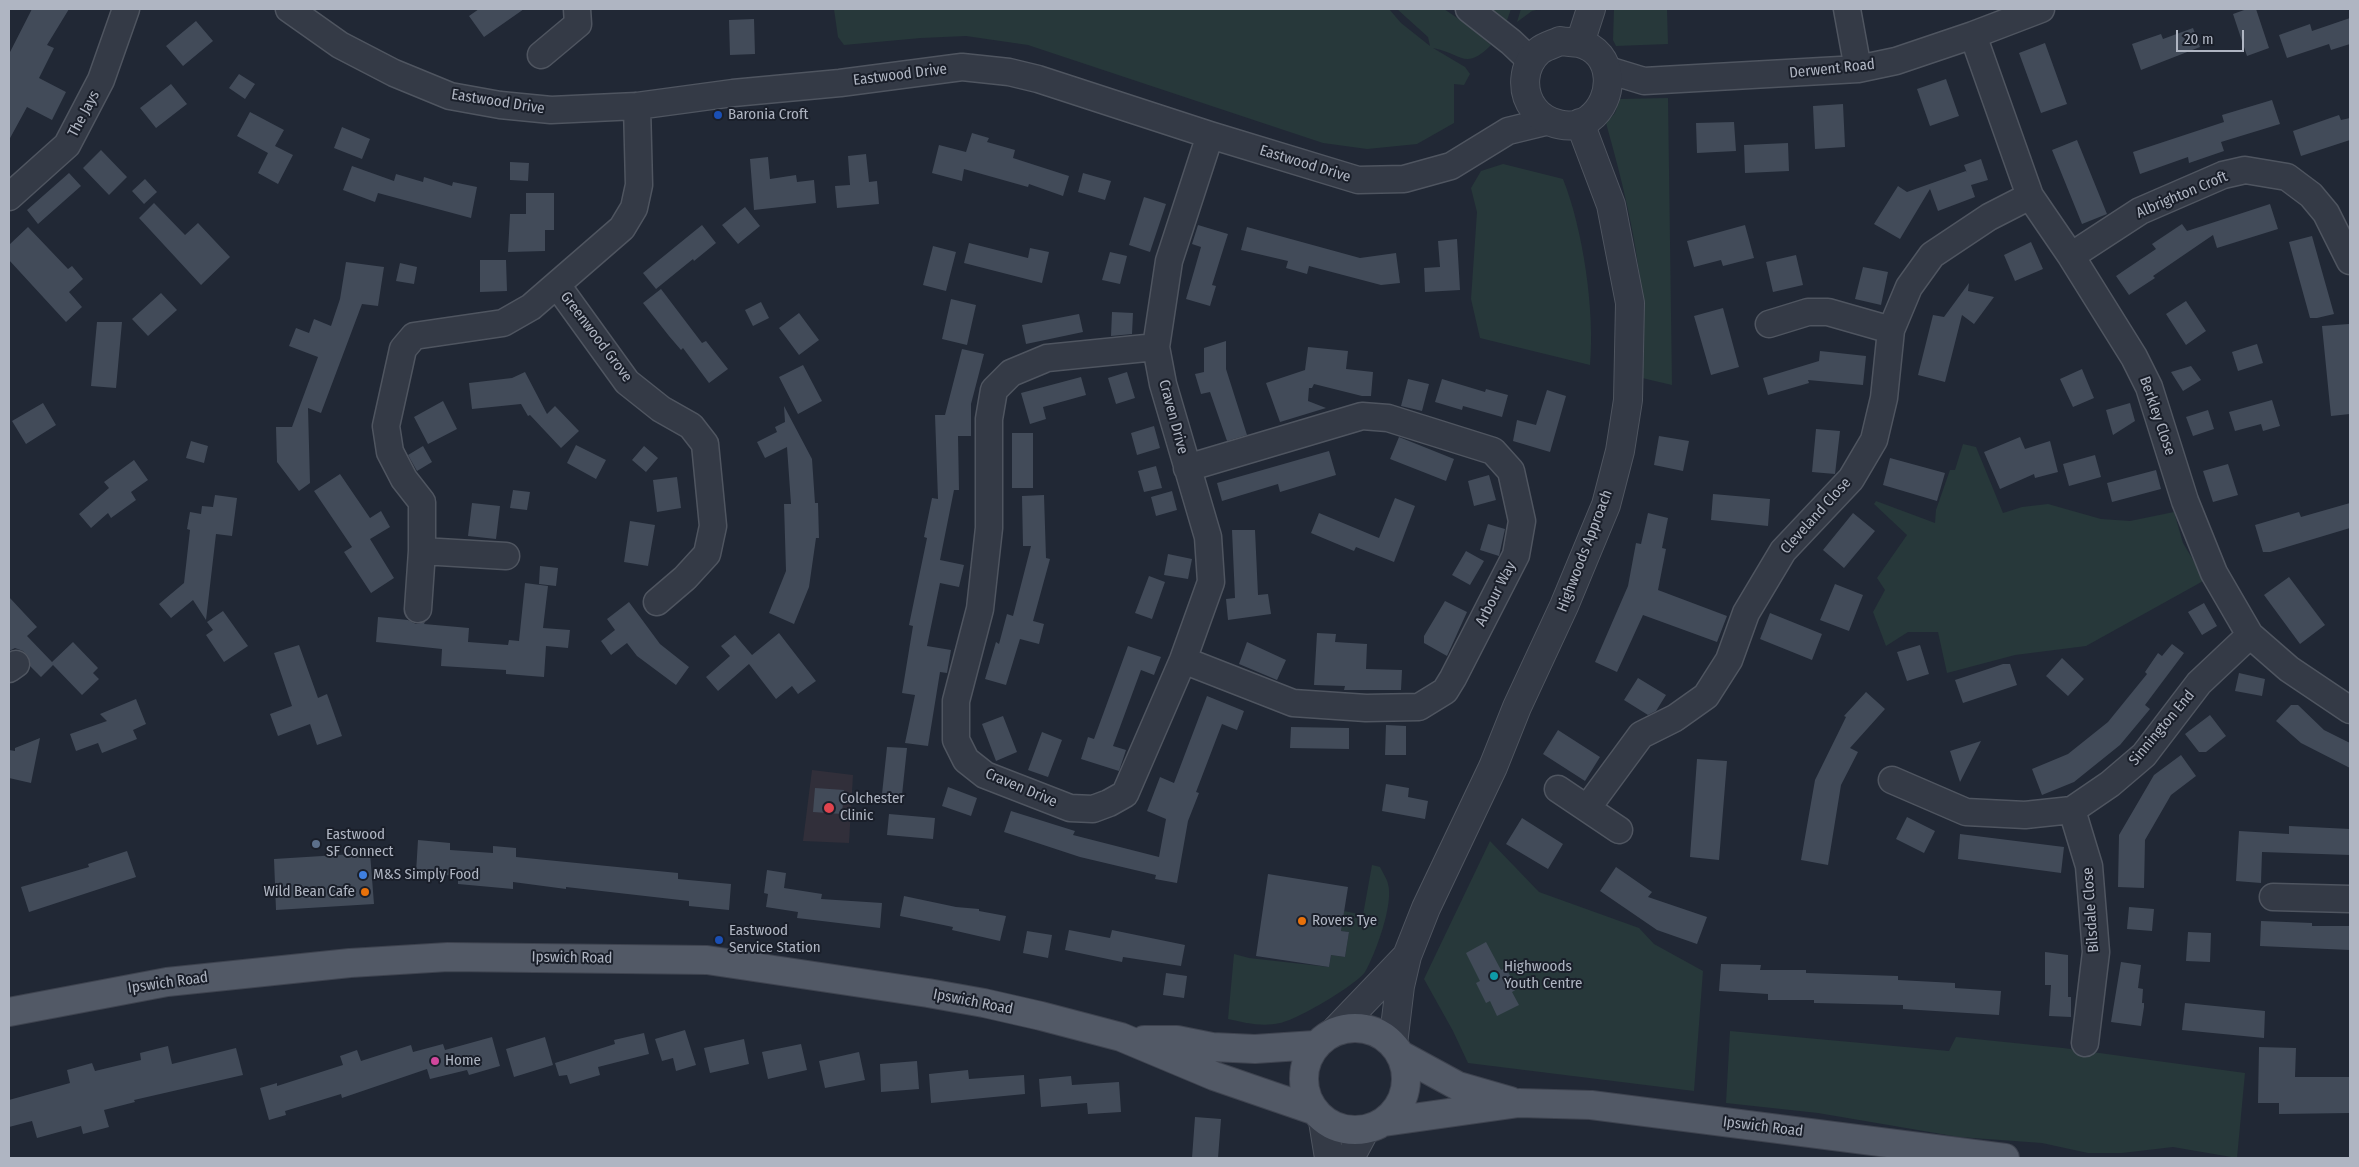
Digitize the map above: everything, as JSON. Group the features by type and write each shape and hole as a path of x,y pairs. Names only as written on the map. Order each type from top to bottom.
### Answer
{"main road":[{"name":"Ipswich Road","path":"9,1012 167,982 359,962 448,957 706,960 984,1003 1130,1040 1214,1076 1318,1115"},
{"path":"1358,1027 1378,1032 1397,1050 1406,1073 1406,1084 1400,1105 1374,1126 1343,1130 1318,1115 1304,1090 1304,1067 1326,1037 1358,1027"},
{"name":"Ipswich Road","path":"1130,1040 1177,1040 1212,1046 1255,1049 1326,1037"},
{"name":"Ipswich Road","path":"1397,1050 1458,1086 1519,1103"},
{"name":"Ipswich Road","path":"1374,1126 1519,1103 1590,1105 2005,1158"}],"street":[{"name":"The Jays","path":"9,197 67,145 101,80 126,9"},
{"name":"Eastwood Drive","path":"289,9 340,45 394,73 450,96 500,106 550,110 637,106 962,67 1009,72 1038,79 1210,135 1358,180 1404,179 1451,166 1508,131 1549,121"},
{"path":"541,54 578,24 577,9"},
{"path":"1469,9 1511,42 1531,61"},
{"path":"1580,43 1591,9"},
{"path":"1847,9 1858,69"},
{"name":"Derwent Road","path":"1608,70 1644,81 1858,69 1896,61 1973,36 2041,9"},
{"name":"Berkley Close","path":"1973,36 2030,196 2071,256 2134,357 2149,387 2185,502 2214,573 2250,634 2289,669 2350,710"},
{"path":"1511,42 1528,98 1537,113 1549,121 1560,125 1580,123 1590,118 1606,98 1609,84 1608,70 1594,51 1580,43 1560,41 1540,50 1531,61 1525,79 1528,98"},
{"name":"Derwent Road","path":"1606,98 1644,81"},
{"name":"Eastwood Drive","path":"1508,131 1528,98"},
{"path":"418,609 422,551 422,502 404,478 390,452 386,426 403,349 414,336 503,323 531,307 622,228 634,208 639,185 637,106"},
{"name":"Highwoods Approach","path":"1397,1050 1400,986 1407,956 1426,908 1493,767 1517,707 1564,606 1606,505 1620,451 1628,400 1630,303 1611,205 1580,123"},
{"name":"Craven Drive","path":"1156,347 1047,358 1011,373 994,390 989,420 989,528 980,609 956,701 956,740 966,760 986,775 1070,808 1093,809 1125,794 1183,660 1211,582 1208,537 1163,384 1156,347 1169,260 1210,135"},
{"name":"Albrighton Croft","path":"2071,256 2140,211 2223,175 2245,170 2287,177 2311,195 2326,213 2350,261"},
{"name":"Cleveland Close","path":"1588,807 1641,735 1676,718 1706,696 1729,660 1746,613 1783,551 1851,479 1874,440 1884,398 1891,330 1909,287 1932,255 1989,217 2030,196"},
{"name":"Greenwood Grove","path":"556,285 627,382 660,409 691,426 705,444 712,526 708,554 685,578 657,602"},
{"path":"1769,324 1808,312 1828,312 1891,330"},
{"name":"Arbour Way","path":"1183,660 1293,704 1366,708 1419,707 1445,691 1453,678 1516,555 1522,521 1511,471 1493,450 1388,418 1362,416 1187,468"},
{"path":"422,551 506,556"},
{"name":"Sinnington End","path":"1892,780 1966,812 2025,815 2072,810 2110,784 2144,755 2199,683 2250,634"},
{"path":"1558,789 1588,807 1619,830"},
{"name":"Bilsdale Close","path":"2072,810 2089,866 2096,952 2085,1043"},
{"path":"2273,897 2350,899"},
{"name":"Highwoods Approach","path":"1326,1037 1407,956"},
{"path":"1318,1115 1329,1158"},
{"path":"1350,1158 1374,1126"}],"shaded area":[{"path":"834,9 1389,9 1401,23 1430,46 1428,37 1397,9 1444,9 1469,26 1491,45 1482,53 1469,59 1433,48 1465,67 1470,74 1464,85 1454,84 1454,123 1417,144 1367,149 1323,143 1028,45 966,36 844,45 838,37"},
{"path":"1481,9 1511,9 1506,23"},
{"path":"1521,9 1541,9 1532,11 1517,22"},
{"path":"1614,9 1667,9 1668,44 1616,46 1613,40"},
{"path":"1668,98 1672,385 1642,378 1644,346 1643,313 1636,249 1630,217 1606,123 1615,113 1620,99"},
{"path":"1503,164 1563,179 1576,222 1586,270 1591,320 1590,365 1480,338 1471,299 1477,212 1471,188 1481,171"},
{"path":"1963,444 1976,447 2003,513 2022,507 2048,504 2101,519 2130,521 2174,512 2183,543 2205,580 2086,646 2015,655 1947,673 1938,632 1908,632 1886,646 1873,612 1885,590 1877,578 1907,535 1874,504 1876,501 1935,523 1936,510 1950,470 1955,470"},
{"name":"Colchester Clinic","path":"812,770 853,775 849,843 803,841"},
{"path":"1490,841 1539,892 1639,928 1654,944 1703,971 1694,1091 1468,1063 1453,1031 1424,979"},
{"path":"1372,865 1380,867 1387,882 1389,893 1386,916 1374,954 1365,972 1339,993 1299,1016 1280,1023 1260,1025 1228,1019 1234,954 1249,958 1329,967 1331,955 1345,957 1349,932 1341,931 1344,911 1363,915"},
{"path":"1730,1031 1949,1051 1956,1037 2063,1048 2245,1073 2237,1158 2173,1147 2122,1153 2088,1153 2042,1143 1959,1137 1818,1113 1726,1103"}],"building":[{"path":"32,9 69,9 47,45 54,48 39,78 66,92 52,120 27,107 9,140 9,54"},
{"path":"479,9 524,9 484,37 469,16"},
{"path":"2247,9 2256,9 2269,48 2247,56 2233,14"},
{"path":"2350,18 2350,44 2331,50 2329,44 2287,58 2279,35 2310,24 2312,31"},
{"path":"754,19 755,54 730,55 729,20"},
{"path":"196,21 213,41 183,66 166,46"},
{"path":"2193,28 2200,47 2141,70 2132,44 2161,34 2163,39"},
{"path":"2045,43 2067,104 2041,113 2019,53"},
{"path":"239,74 255,84 245,99 229,88"},
{"path":"1946,79 1959,116 1930,126 1917,89"},
{"path":"171,84 187,104 156,128 140,108"},
{"path":"2272,100 2280,124 2221,142 2224,151 2189,163 2188,157 2140,174 2133,152 2224,122 2222,115"},
{"path":"1843,104 1845,147 1815,149 1813,106"},
{"path":"250,112 284,130 275,146 293,155 278,184 258,173 268,153 237,136"},
{"path":"2339,115 2341,120 2350,118 2350,140 2301,156 2293,131"},
{"path":"1734,122 1736,151 1697,153 1696,123"},
{"path":"342,127 370,139 362,159 334,148"},
{"path":"972,133 989,138 987,142 1015,150 1013,158 1069,176 1063,196 1029,184 1028,187 964,169 962,181 932,173 939,145 966,152"},
{"path":"2077,140 2107,214 2082,224 2052,150"},
{"path":"1788,143 1789,171 1745,173 1744,145"},
{"path":"101,150 127,177 109,195 83,168"},
{"path":"866,154 869,182 877,181 879,204 837,208 835,186 850,185 848,156"},
{"path":"768,157 770,179 796,175 797,182 814,180 816,203 754,210 750,159"},
{"path":"1981,159 1988,180 1971,185 1975,197 1938,211 1930,189 1900,239 1874,224 1898,186 1907,192 1966,171 1967,173 1964,165"},
{"path":"510,162 529,163 528,181 510,180"},
{"path":"352,166 394,181 396,174 423,182 424,177 452,186 453,182 477,187 471,218 378,193 375,202 343,190"},
{"path":"69,173 81,186 38,224 27,210"},
{"path":"1083,173 1111,181 1105,200 1078,192"},
{"path":"145,179 157,192 144,204 132,191"},
{"path":"526,193 554,193 554,230 545,230 545,251 508,252 510,214 526,214"},
{"path":"1144,197 1166,204 1150,252 1129,245"},
{"path":"154,203 185,235 198,223 230,257 201,285 139,218"},
{"path":"2270,204 2278,229 2217,248 2213,235 2153,276 2155,278 2129,295 2116,276 2156,249 2152,244 2182,224 2187,231"},
{"path":"745,207 760,226 738,244 722,225"},
{"path":"702,225 716,243 656,289 643,273"},
{"path":"1198,225 1228,234 1212,285 1216,286 1210,306 1186,299 1201,247 1192,244"},
{"path":"1745,225 1754,258 1723,266 1721,260 1694,267 1687,241"},
{"path":"28,227 68,269 72,266 83,279 69,292 82,307 66,322 9,260 9,245"},
{"path":"1247,227 1360,258 1396,253 1400,283 1381,285 1309,266 1307,274 1286,268 1288,261 1241,250"},
{"path":"2312,236 2334,314 2317,318 2310,318 2289,242"},
{"path":"1457,239 1460,290 1425,292 1424,268 1440,267 1438,241"},
{"path":"2031,242 2043,269 2015,281 2004,255"},
{"path":"969,243 1028,258 1030,248 1049,252 1042,283 964,263"},
{"path":"933,246 956,252 946,291 923,285"},
{"path":"1110,252 1127,256 1120,284 1102,280"},
{"path":"1796,255 1803,285 1773,292 1766,262"},
{"path":"480,260 506,260 507,291 480,292"},
{"path":"346,262 384,267 378,306 362,304 321,413 308,408 310,483 299,491 277,462 276,427 292,427 318,357 289,346 296,328 309,333 314,319 331,326 340,299"},
{"path":"400,263 417,267 414,284 396,281"},
{"path":"1863,267 1888,272 1881,305 1855,299"},
{"path":"1969,283 1968,291 1994,297 1974,324 1962,315 1945,382 1918,375 1933,315 1944,317"},
{"path":"661,289 702,343 706,341 728,369 709,383 683,348 681,350 643,303"},
{"path":"161,293 177,310 148,336 132,319"},
{"path":"951,299 976,305 967,345 942,339"},
{"path":"2186,301 2206,331 2186,345 2166,314"},
{"path":"761,302 769,318 753,326 745,310"},
{"path":"1723,308 1739,367 1711,375 1694,316"},
{"path":"1112,312 1133,313 1132,334 1111,336"},
{"path":"799,313 819,340 799,355 779,328"},
{"path":"1079,314 1083,332 1026,344 1022,325"},
{"path":"97,322 122,322 116,388 91,386"},
{"path":"2349,324 2350,414 2331,416 2322,326"},
{"path":"1226,341 1226,369 1247,435 1227,441 1210,392 1201,394 1195,374 1204,372 1204,348"},
{"path":"2257,344 2263,363 2238,371 2232,352"},
{"path":"1308,347 1348,351 1346,369 1373,372 1371,396 1362,396 1314,384 1312,388 1309,388 1308,401 1326,408 1280,422 1266,383 1305,370"},
{"path":"962,349 984,354 971,404 971,436 958,436 959,490 954,490 940,560 964,565 959,587 940,583 927,646 951,650 947,673 940,672 928,746 905,743 915,695 902,693 913,626 909,625 927,538 924,537 932,498 938,499 935,415 945,415"},
{"path":"1820,351 1866,356 1863,385 1808,380 1809,383 1768,395 1763,378 1819,361"},
{"path":"803,365 822,401 798,414 779,377"},
{"path":"2191,366 2201,380 2183,391 2171,372"},
{"path":"2082,369 2094,398 2073,407 2060,379"},
{"path":"525,372 547,414 555,406 579,431 561,448 530,415 528,416 521,404 472,409 469,383 512,378"},
{"path":"1127,372 1135,398 1116,404 1108,378"},
{"path":"1081,377 1086,395 1043,407 1046,419 1030,424 1021,393"},
{"path":"1408,379 1429,384 1422,411 1401,406"},
{"path":"1442,379 1485,392 1486,389 1508,395 1502,417 1463,406 1462,410 1435,402"},
{"path":"1547,390 1566,396 1550,452 1513,441 1517,420 1536,425"},
{"path":"2272,400 2280,426 2263,431 2261,424 2235,431 2229,412"},
{"path":"443,401 457,429 428,444 414,417"},
{"path":"43,403 56,425 26,444 12,421"},
{"path":"2130,403 2135,421 2113,435 2106,410"},
{"path":"784,406 812,459 815,503 818,503 819,538 816,538 809,587 794,624 769,613 786,571 784,504 791,504 787,447 765,458 757,442 777,432 775,427 785,422"},
{"path":"2208,410 2214,429 2193,436 2186,417"},
{"path":"1154,426 1160,448 1137,455 1131,433"},
{"path":"1816,429 1840,431 1835,474 1812,472"},
{"path":"1012,433 1033,433 1033,488 1012,488"},
{"path":"1659,436 1689,441 1683,471 1654,465"},
{"path":"1399,437 1454,459 1446,481 1390,459"},
{"path":"2020,437 2025,449 2050,441 2058,472 2035,478 2034,474 2000,489 1984,452"},
{"path":"191,441 208,446 204,463 186,458"},
{"path":"576,445 606,460 596,479 567,463"},
{"path":"423,446 432,462 417,471 408,455"},
{"path":"644,446 658,458 646,472 632,460"},
{"path":"1329,451 1336,475 1280,492 1278,484 1222,501 1217,483"},
{"path":"2095,455 2101,477 2069,486 2063,464"},
{"path":"1890,458 1945,473 1937,501 1883,485"},
{"path":"134,460 148,480 131,492 136,500 111,518 108,513 91,528 79,514 109,488 104,482"},
{"path":"2228,464 2238,495 2213,502 2203,471"},
{"path":"1156,466 1162,488 1144,492 1138,471"},
{"path":"2156,470 2161,489 2112,502 2107,483"},
{"path":"340,474 370,518 381,511 390,527 370,539 394,578 371,593 344,552 352,547 314,491"},
{"path":"1489,475 1496,500 1474,506 1468,481"},
{"path":"677,477 681,508 657,512 653,480"},
{"path":"513,490 530,492 527,510 510,508"},
{"path":"1172,491 1177,510 1156,516 1151,497"},
{"path":"1713,494 1770,499 1768,526 1711,520"},
{"path":"215,495 237,498 232,536 216,534 206,620 193,600 171,618 159,604 184,583 190,530 187,529 190,512 201,514 202,506 213,507"},
{"path":"1044,495 1046,558 1050,559 1033,621 1044,624 1039,644 1020,639 1006,685 985,679 996,642 999,644 1007,614 1013,616 1031,546 1023,546 1022,496"},
{"path":"1395,498 1415,506 1394,562 1356,547 1354,551 1311,533 1319,513 1379,538"},
{"path":"472,503 500,506 496,539 468,536"},
{"path":"2350,503 2350,528 2270,552 2263,552 2255,525 2299,512 2301,517"},
{"path":"1648,513 1668,518 1662,548 1666,549 1658,590 1727,616 1717,642 1643,615 1617,672 1595,662 1628,586 1636,543 1641,544"},
{"path":"1853,513 1875,531 1844,568 1823,550"},
{"path":"630,521 655,525 648,566 624,562"},
{"path":"1488,524 1505,529 1499,556 1480,550"},
{"path":"1232,530 1255,530 1258,595 1268,594 1271,614 1228,620 1226,599 1235,598"},
{"path":"1466,551 1484,561 1470,585 1452,575"},
{"path":"1168,554 1192,559 1188,579 1164,575"},
{"path":"540,566 558,568 556,586 539,584"},
{"path":"1149,576 1165,582 1152,619 1135,613"},
{"path":"2289,577 2325,625 2300,644 2264,595"},
{"path":"525,583 548,586 543,628 570,630 568,648 546,646 544,677 506,674 506,670 441,666 442,649 376,642 378,617 408,620 416,624 425,622 424,624 469,628 468,642 508,645 509,640 519,641"},
{"path":"1835,584 1863,595 1849,631 1820,620"},
{"path":"9,597 37,627 27,636 52,662 73,642 98,668 93,673 99,679 82,695 53,665 41,677 30,666 28,656 23,651 15,648 9,651"},
{"path":"1445,601 1467,612 1447,656 1424,643 1424,636"},
{"path":"629,602 660,644 689,667 676,685 637,656 627,643 611,655 601,641 615,630 607,619"},
{"path":"2204,603 2217,626 2202,635 2188,612"},
{"path":"223,611 248,646 224,662 206,635 213,630 207,622"},
{"path":"1770,613 1822,634 1812,660 1760,639"},
{"path":"779,633 816,681 798,694 792,686 776,699 749,664 718,691 706,677 730,656 721,646 735,635 752,655"},
{"path":"1317,633 1336,634 1335,642 1367,644 1366,669 1402,670 1401,690 1344,690 1345,686 1314,685"},
{"path":"1247,642 1286,660 1277,680 1239,664"},
{"path":"2172,644 2184,653 2145,705 2150,709 2120,745 2074,782 2042,795 2032,769 2068,754 2108,722 2147,674 2145,672 2158,653 2162,656"},
{"path":"299,645 318,698 327,694 342,736 317,745 310,724 278,736 270,714 292,706 274,653"},
{"path":"1920,645 1929,674 1907,681 1897,652"},
{"path":"1128,646 1161,657 1154,675 1141,670 1113,746 1126,750 1119,771 1081,759 1088,737 1094,739"},
{"path":"2062,658 2084,679 2068,696 2046,676"},
{"path":"2003,664 2010,664 2017,685 1963,703 1955,680"},
{"path":"2239,673 2265,679 2262,696 2235,691"},
{"path":"1638,678 1666,695 1656,711 1648,715 1624,700"},
{"path":"1866,692 1885,709 1850,748 1858,752 1841,785 1828,865 1801,860 1815,780 1846,717 1844,716"},
{"path":"1207,696 1244,711 1237,730 1222,724 1196,792 1199,793 1188,821 1177,883 1155,879 1156,875 1080,857 1004,832 1011,811 1075,831 1073,835 1159,857 1166,819 1147,811 1160,777 1174,783"},
{"path":"136,699 146,724 133,730 137,739 102,753 98,743 76,751 70,734 107,721 100,714"},
{"path":"2291,705 2298,705 2324,730 2350,743 2350,768 2301,743 2276,721"},
{"path":"2210,715 2226,736 2206,752 2199,752 2185,734"},
{"path":"1003,716 1017,752 996,761 982,724"},
{"path":"1386,725 1406,726 1406,755 1385,755"},
{"path":"1291,727 1349,728 1349,749 1290,748"},
{"path":"1558,730 1600,757 1585,781 1543,754"},
{"path":"1042,732 1062,740 1048,777 1028,770"},
{"path":"40,738 31,783 9,778 9,750 15,751 15,748"},
{"path":"1981,741 1960,782 1950,751"},
{"path":"887,747 907,748 902,795 882,794"},
{"path":"2181,755 2196,776 2171,795 2145,840 2144,888 2118,887 2119,835 2154,775"},
{"path":"1697,759 1727,761 1719,860 1690,857"},
{"path":"1386,784 1409,788 1408,797 1428,801 1425,819 1382,811"},
{"path":"948,787 977,798 971,816 942,806"},
{"path":"815,788 844,790 842,814 813,812"},
{"path":"889,814 935,818 933,839 887,835"},
{"path":"1907,817 1935,831 1924,853 1896,839"},
{"path":"1522,818 1563,844 1548,869 1506,844"},
{"path":"2289,826 2350,829 2350,855 2262,852 2261,883 2236,881 2239,831 2289,834"},
{"path":"1960,834 2064,847 2061,873 1958,859"},
{"path":"418,840 450,843 450,850 493,853 493,846 516,848 516,857 678,873 678,879 731,884 729,910 689,906 689,901 566,887 566,889 513,882 513,889 458,884 458,876 416,873"},
{"path":"127,851 136,877 29,912 21,887 89,867 88,864"},
{"path":"370,853 374,904 276,910 274,859"},
{"path":"1616,867 1652,892 1648,897 1707,917 1697,944 1657,930 1600,891"},
{"path":"767,870 786,873 784,888 822,894 821,899 882,903 880,928 797,918 798,912 766,907 768,894 764,893"},
{"name":"Rovers Tye","path":"1268,874 1348,887 1341,931 1349,932 1345,957 1331,955 1329,967 1256,956"},
{"path":"904,896 956,907 979,909 979,911 1006,916 1000,941 952,930 953,927 900,916"},
{"path":"2129,907 2154,909 2152,931 2127,929"},
{"path":"2261,921 2312,923 2312,926 2350,926 2350,950 2260,946"},
{"path":"1069,930 1110,938 1112,930 1185,945 1181,966 1123,957 1122,962 1065,950"},
{"path":"1027,931 1052,935 1048,958 1023,953"},
{"path":"2188,932 2211,933 2210,962 2186,961"},
{"name":"Highwoods Youth Centre","path":"1486,942 1501,970 1506,968 1517,989 1512,992 1519,1005 1497,1016 1490,1001 1486,1003 1476,983 1480,981 1466,953"},
{"path":"2045,952 2068,955 2068,997 2071,997 2071,1017 2049,1016 2051,985 2045,985"},
{"path":"2121,962 2141,965 2138,988 2143,989 2142,1003 2144,1003 2144,1007 2141,1026 2111,1022"},
{"path":"1721,964 1761,965 1760,970 1806,970 1806,973 1898,976 1898,980 1955,983 1955,988 2001,991 1999,1015 1903,1009 1903,1005 1814,1003 1814,1000 1768,1000 1768,994 1719,991"},
{"path":"1166,973 1187,976 1184,998 1163,995"},
{"path":"2185,1003 2265,1011 2264,1038 2182,1030"},
{"path":"685,1030 696,1065 676,1071 673,1058 662,1061 655,1039"},
{"path":"644,1033 649,1054 598,1067 600,1075 570,1084 567,1075 559,1076 555,1063 615,1044 614,1040"},
{"path":"492,1037 500,1066 469,1075 467,1070 430,1079 427,1069 342,1098 341,1094 285,1111 286,1115 269,1120 260,1088 277,1083 277,1086 343,1065 340,1056 357,1050 361,1061 411,1045 413,1052 443,1044 445,1050"},
{"path":"545,1037 553,1065 514,1077 506,1049"},
{"path":"744,1039 749,1064 710,1073 704,1048"},
{"path":"801,1044 807,1070 768,1079 762,1052"},
{"path":"168,1046 172,1064 236,1048 243,1075 134,1100 135,1102 104,1110 109,1127 83,1134 81,1126 37,1138 32,1121 9,1127 9,1100 70,1083 67,1070 92,1063 95,1071 141,1060 140,1053"},
{"path":"2259,1047 2296,1048 2295,1077 2350,1077 2350,1113 2279,1114 2279,1103 2258,1103"},
{"path":"859,1052 865,1080 825,1088 819,1061"},
{"path":"917,1061 919,1089 881,1092 880,1064"},
{"path":"968,1070 969,1079 1024,1075 1025,1094 931,1103 929,1074"},
{"path":"1071,1076 1072,1085 1119,1082 1121,1112 1088,1114 1087,1103 1041,1107 1039,1079"},
{"path":"1195,1117 1221,1119 1218,1158 1192,1158"}],"place":[{"name":"Baronia Croft","path":"718,115"},
{"name":"Colchester Clinic","path":"829,808"},
{"name":"Eastwood SF Connect","path":"316,844"},
{"name":"M&S Simply Food","path":"363,875"},
{"name":"Wild Bean Cafe","path":"365,892"},
{"name":"Rovers Tye","path":"1302,921"},
{"name":"Eastwood Service Station","path":"719,940"},
{"name":"Highwoods Youth Centre","path":"1494,976"},
{"name":"Home","path":"435,1061"}]}
